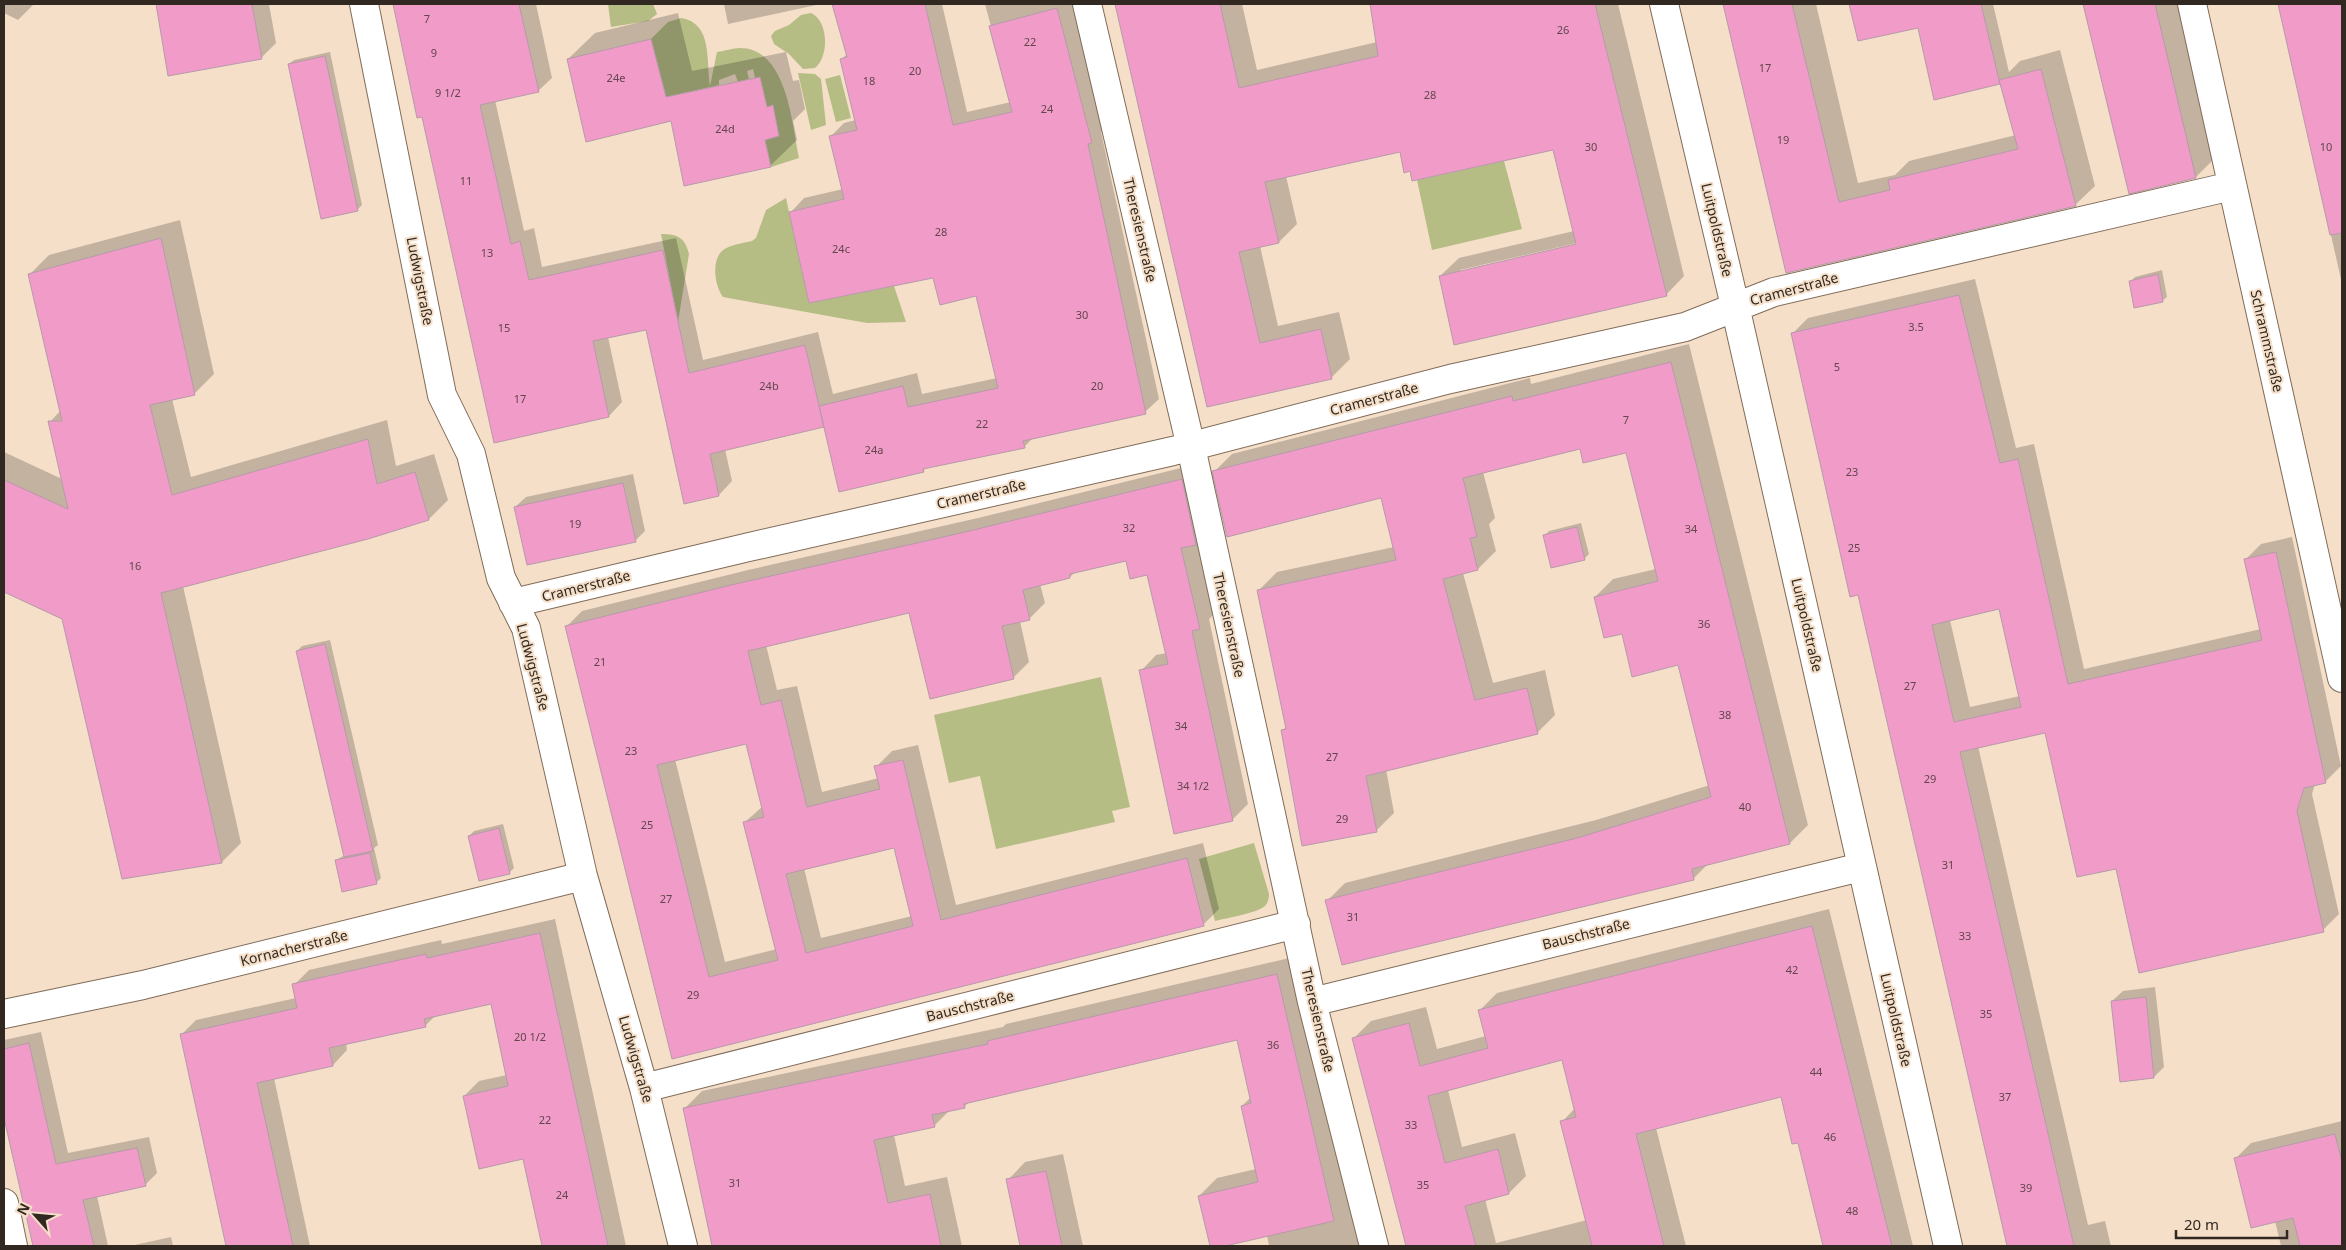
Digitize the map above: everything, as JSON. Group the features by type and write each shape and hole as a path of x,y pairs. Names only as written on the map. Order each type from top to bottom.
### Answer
{"street":[{"name":"Ludwigstraße","path":"364,4 442,395 471,454 501,578 526,628 583,876 644,1088 683,1246"},
{"name":"Theresienstraße","path":"1086,4 1191,447 1312,1002 1374,1246"},
{"name":"Luitpoldstraße","path":"1664,4 1735,306 1948,1246"},
{"name":"Schrammstraße","path":"2192,4 2342,678"},
{"name":"Cramerstraße","path":"513,603 749,547 1191,447 1450,379 1685,327 1774,292 2232,186"},
{"name":"Bauschstraße","path":"1312,1002 1861,867"},
{"name":"Kornacherstraße","path":"4,1014 143,985 583,876"},
{"name":"Bauschstraße","path":"644,1088 1296,924"},
{"path":"4,1203 13,1246"}],"green space":[{"path":"608,4 653,4 657,14 648,21 611,27"},
{"path":"811,13 821,23 824,31 825,48 820,63 815,68 803,69 789,54 774,44 771,36 775,31 789,25 801,15"},
{"path":"681,18 691,21 703,35 708,55 710,86 717,52 740,48 756,51 768,60 777,74 790,108 799,158 771,167 765,140 779,136 773,106 762,108 753,69 747,71 749,79 738,82 735,74 719,80 719,85 666,97 651,39 668,22"},
{"path":"798,73 815,74 821,79 826,125 811,130"},
{"path":"840,75 851,118 836,122 825,79"},
{"path":"1504,161 1522,229 1432,250 1417,180"},
{"path":"786,198 809,303 894,286 906,322 867,323 723,297 720,293 715,274 716,261 719,255 728,247 752,241 756,238 766,210"},
{"path":"661,234 676,236 683,240 689,254 678,322"},
{"path":"1101,677 1130,807 1112,811 1115,822 996,849 980,776 949,783 934,715"},
{"path":"1254,843 1269,894 1267,903 1256,911 1215,921 1199,859"}],"building":[{"path":"156,4 252,4 262,59 168,76"},
{"path":"393,4 519,4 539,92 480,105 511,244 520,241 529,280 663,250 689,373 805,345 824,427 710,454 719,496 684,504 646,330 593,341 609,417 494,443 422,117 417,118"},
{"path":"832,4 925,4 953,125 1012,112 989,26 1057,8 1092,143 1088,144 1146,414 1023,441 1025,448 923,469 924,472 839,492 819,406 903,386 908,407 998,388 976,296 940,305 933,278 809,303 789,212 844,199 829,136 857,130 840,59 847,57"},
{"path":"1115,4 1220,4 1239,88 1378,56 1370,4 1595,4 1667,296 1454,345 1439,276 1576,244 1553,150 1412,181 1410,171 1404,173 1400,152 1265,182 1279,243 1239,252 1260,343 1321,329 1332,379 1207,407"},
{"path":"1723,4 1792,4 1839,202 1890,190 1888,180 2018,149 1999,80 2041,69 2076,206 1786,273"},
{"path":"1849,4 1981,4 2000,84 1934,100 1918,28 1858,41"},
{"path":"2083,4 2155,4 2196,178 2129,194"},
{"path":"2278,4 2342,4 2342,233 2330,235"},
{"path":"651,39 666,97 760,77 767,107 773,105 779,136 765,140 771,167 684,186 671,121 586,142 567,59"},
{"path":"325,56 358,211 321,219 288,64"},
{"path":"161,238 195,395 150,405 172,495 368,439 377,484 415,472 429,520 368,539 161,593 222,863 122,879 62,619 4,592 4,480 68,509 48,421 62,421 28,274"},
{"path":"2158,274 2163,302 2134,308 2129,281"},
{"path":"1959,295 2000,463 2018,459 2068,684 2262,640 2244,559 2276,552 2326,783 2304,788 2297,811 2324,932 2139,973 2116,869 2077,877 2045,733 1960,752 2074,1246 2007,1246 1858,595 1850,597 1791,333","holes":["1999,609 2021,707 1954,722 1932,625"]},
{"path":"1671,362 1790,844 1692,869 1694,880 1342,965 1325,900 1577,838 1711,797 1678,665 1632,677 1622,634 1604,638 1594,597 1658,581 1626,453 1583,463 1580,449 1463,478 1477,537 1470,538 1478,570 1443,579 1475,700 1527,688 1538,734 1366,776 1377,832 1302,846 1281,730 1286,729 1257,590 1396,560 1381,498 1227,537 1212,471 1512,396 1513,401"},
{"path":"1182,479 1196,545 1181,548 1200,629 1192,631 1233,821 1174,834 1139,670 1168,664 1147,575 1130,579 1126,561 1070,574 1070,578 1023,590 1030,620 1002,626 1014,679 930,699 909,613 748,651 761,705 781,700 807,807 880,789 874,766 903,760 941,920 1187,858 1204,926 672,1059 565,626 731,585 961,533","holes":["746,744 764,817 743,822 778,960 709,977 657,765","894,848 913,926 806,953 786,874"]},
{"path":"623,483 636,542 527,565 514,507"},
{"path":"1577,527 1585,560 1551,568 1543,535"},
{"path":"325,644 373,851 344,857 296,651"},
{"path":"499,828 510,874 479,881 468,836"},
{"path":"370,853 377,884 342,892 335,860"},
{"path":"1812,926 1892,1246 1823,1246 1798,1143 1792,1144 1781,1097 1636,1134 1664,1246 1592,1246 1560,1121 1576,1117 1562,1060 1428,1096 1445,1163 1498,1149 1509,1194 1465,1206 1476,1246 1406,1246 1352,1038 1409,1023 1420,1066 1488,1048 1478,1010"},
{"path":"540,933 608,1246 542,1246 523,1159 479,1169 463,1096 508,1086 491,1004 424,1019 426,1027 329,1048 333,1066 257,1083 293,1246 226,1246 180,1034 297,1008 292,984 426,954 427,958"},
{"path":"1277,974 1334,1221 1225,1246 1210,1246 1198,1196 1258,1182 1241,1106 1251,1103 1237,1040 964,1104 965,1108 932,1115 935,1127 874,1140 888,1203 930,1194 941,1246 712,1246 683,1108 988,1044 987,1041"},
{"path":"2146,997 2154,1078 2120,1082 2111,1001"},
{"path":"29,1043 56,1164 137,1148 146,1186 83,1200 94,1246 33,1246 4,1118 4,1049"},
{"path":"2335,1134 2342,1162 2342,1246 2300,1246 2293,1218 2251,1228 2234,1158"},
{"path":"1046,1171 1062,1246 1020,1246 1006,1179"}]}
